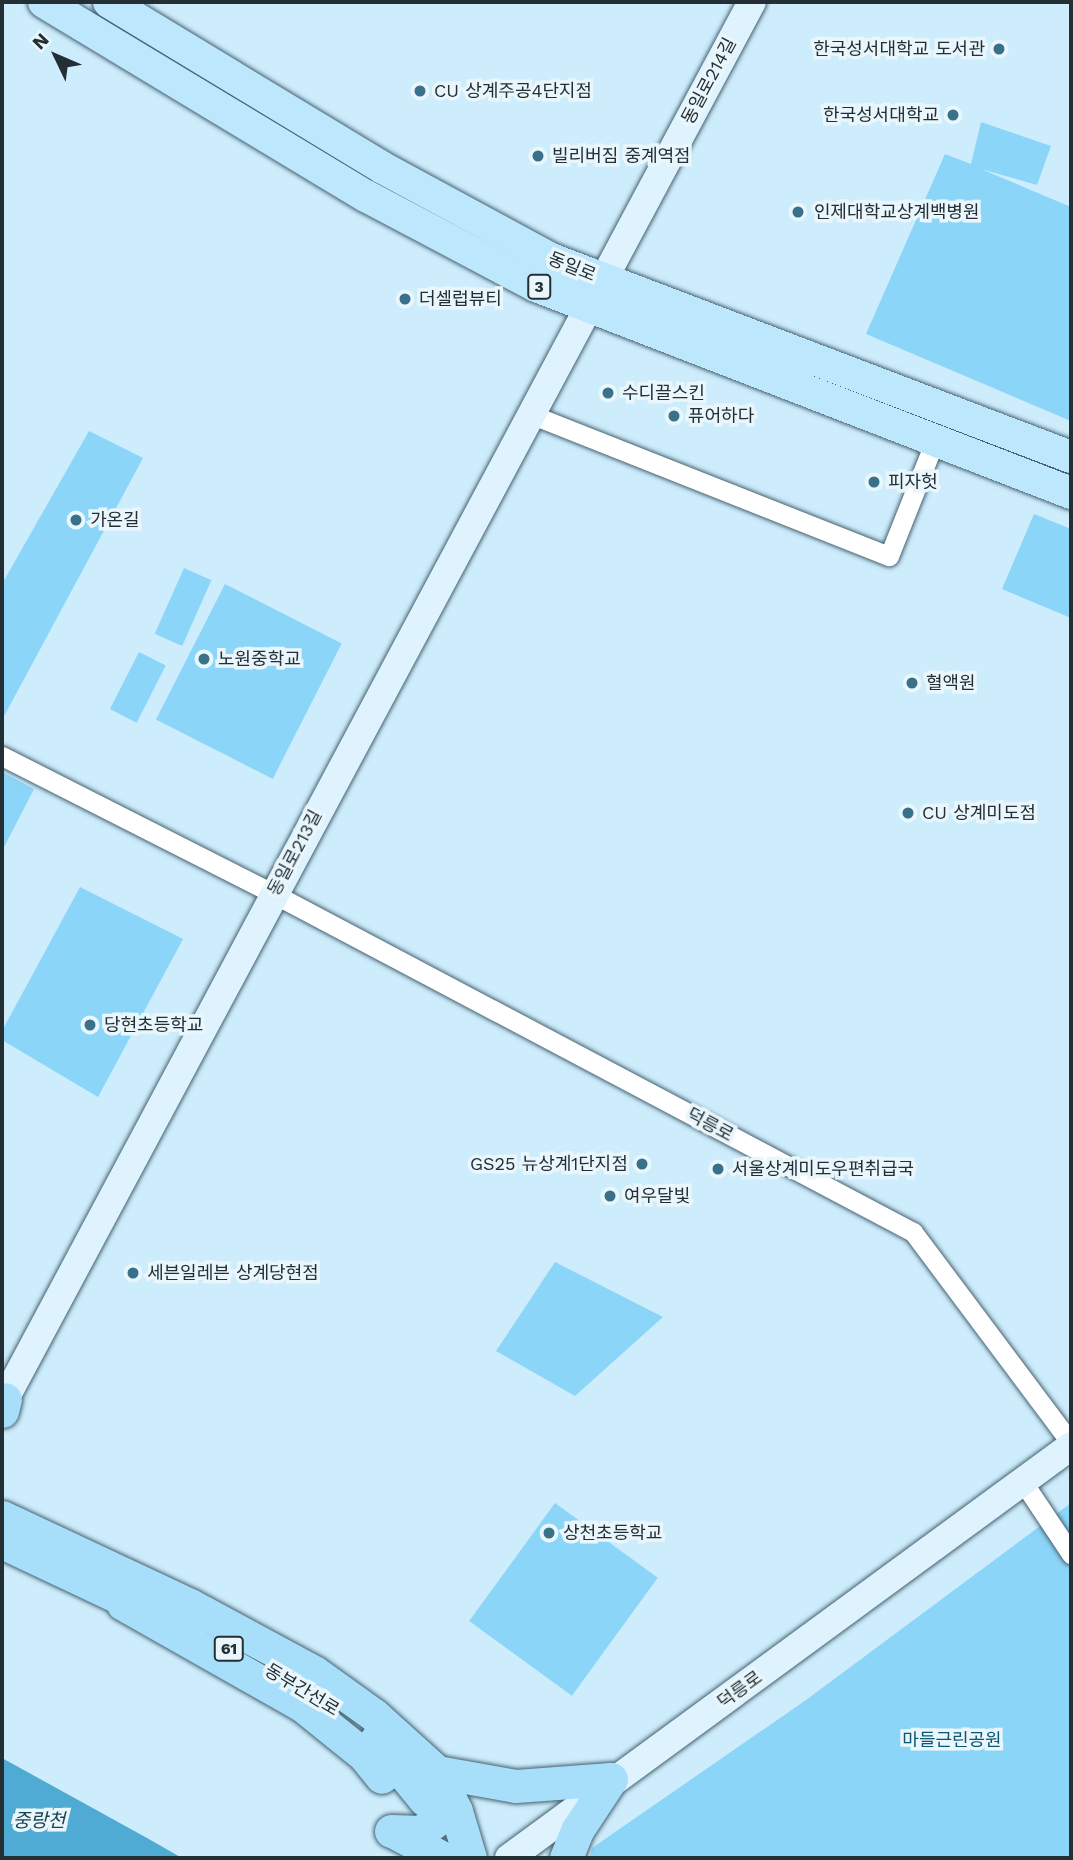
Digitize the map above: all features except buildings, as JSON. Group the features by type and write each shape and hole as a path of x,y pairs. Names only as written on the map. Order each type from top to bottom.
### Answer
{"highway":[{"path":"2,1505 35,1545"},
{"path":"2,1517 35,1545 149,1586 314,1672 374,1715 443,1858"},
{"name":"동부간선로","path":"2,1542 35,1545 76,1579 303,1706 364,1755 417,1805"},
{"name":"동부간선로","path":"76,1579 237,1653 368,1732 417,1805"},
{"path":"149,1586 237,1653"},
{"path":"417,1805 535,1786 611,1779"},
{"path":"566,1858 578,1829 611,1779"},
{"path":"417,1805 456,1811 470,1858"}],"main road":[{"name":"동일로","path":"44,2 366,196 586,307 936,438 1071,493"},
{"name":"동일로","path":"109,2 383,168 551,260 1071,457"},
{"name":"동일로214길","path":"586,307 752,2"},
{"name":"동일로213길","path":"3,1405 586,307"},
{"name":"덕릉로","path":"509,1858 611,1779 765,1673 1071,1444"}],"street":[{"path":"530,414 889,556 936,438"},
{"name":"덕릉로","path":"2,756 274,894 913,1232 1071,1444"},
{"path":"1023,1482 1071,1554"}],"green space":[{"path":"981,122 1051,146 1037,185 981,169 1071,207 1071,421 866,334 945,154 971,164"},
{"path":"89,431 143,458 2,720 2,584"},
{"path":"1034,514 1071,529 1071,618 1002,589"},
{"path":"184,568 211,580 182,646 155,634"},
{"path":"225,584 342,643 273,779 156,719"},
{"path":"139,652 166,666 137,723 110,709"},
{"path":"2,772 34,789 2,851"},
{"path":"80,887 183,939 98,1097 2,1040 2,1031"},
{"path":"555,1262 663,1317 575,1396 496,1351"},
{"path":"555,1503 658,1578 572,1696 469,1621"},
{"name":"마들근린공원","path":"1071,1503 1071,1858 590,1858 592,1848 806,1700"}],"water":[{"name":"중랑천","path":"2,1758 147,1838 182,1858 2,1858"}],"place":[{"name":"한국성서대학교 도서관","path":"999,49"},
{"name":"CU 상계주공4단지점","path":"420,91"},
{"name":"한국성서대학교","path":"953,115"},
{"name":"빌리버짐 중계역점","path":"538,156"},
{"name":"인제대학교상계백병원","path":"798,212"},
{"name":"더셀럽뷰티","path":"405,299"},
{"name":"수디끌스킨","path":"608,393"},
{"name":"퓨어하다","path":"674,416"},
{"name":"피자헛","path":"874,482"},
{"name":"가온길","path":"76,520"},
{"name":"노원중학교","path":"204,659"},
{"name":"혈액원","path":"912,683"},
{"name":"CU 상계미도점","path":"908,813"},
{"name":"당현초등학교","path":"90,1025"},
{"name":"GS25 뉴상계1단지점","path":"642,1164"},
{"name":"서울상계미도우편취급국","path":"718,1169"},
{"name":"여우달빛","path":"610,1196"},
{"name":"세븐일레븐 상계당현점","path":"133,1273"},
{"name":"상천초등학교","path":"549,1533"}]}
